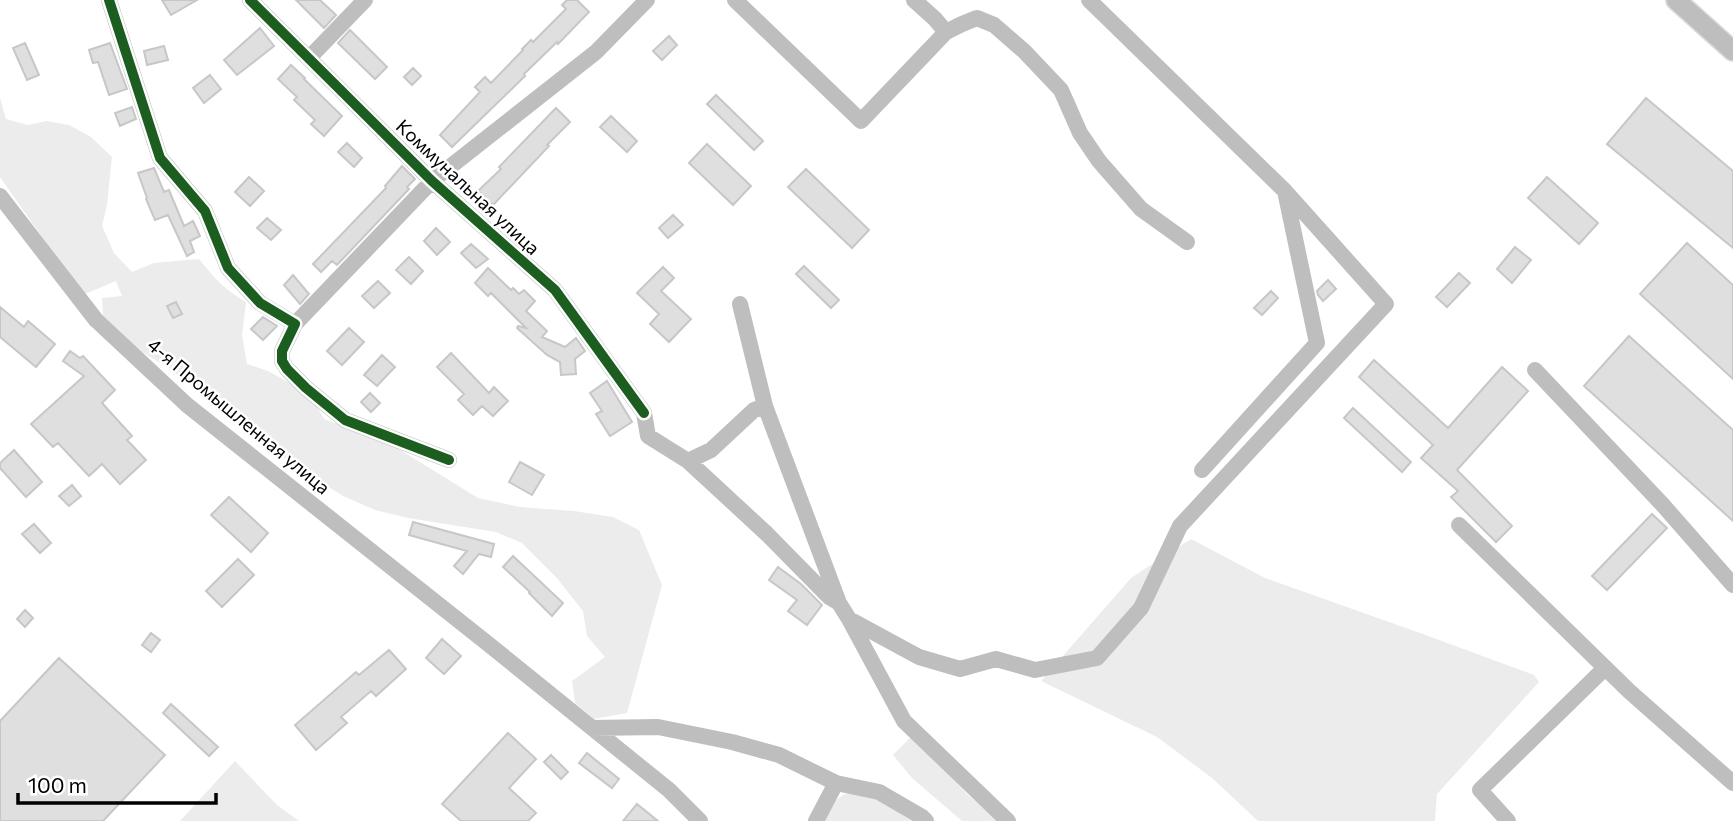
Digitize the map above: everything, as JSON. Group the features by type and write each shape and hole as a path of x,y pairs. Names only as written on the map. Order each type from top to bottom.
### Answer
{"main road":[{"path":"1676,0 1733,51"}],"street":[{"path":"109,0 160,158 205,211 228,268 260,303 295,324"},
{"name":"Коммунальная улица","path":"250,0 432,181 555,290 644,413 648,436 688,461 767,534 829,597 839,603"},
{"path":"309,58 365,0"},
{"path":"449,460 345,420 287,369 282,361 282,351 295,324 432,181 596,52 647,0"},
{"path":"735,0 862,121 946,32 977,18 995,25 1061,90 1080,133 1099,162 1141,209 1187,242"},
{"path":"914,0 946,32"},
{"path":"849,619 919,657 960,669 996,659 1035,670 1097,658 1141,608 1180,526 1386,304 1285,191 1089,0"},
{"path":"1202,470 1317,343 1285,191"},
{"name":"4-я Промышленная улица","path":"0,196 96,320 187,405 669,790 699,821"},
{"path":"740,304 765,406 839,603 904,721 1008,821"},
{"path":"1535,370 1662,504 1733,585"},
{"path":"688,461 711,450 754,410 765,406"},
{"path":"1459,525 1629,691 1733,783"},
{"path":"1508,821 1480,790 1605,668"},
{"path":"592,728 658,727 779,755 836,783 879,792 926,821"},
{"path":"816,821 836,783"}],"shaded area":[{"path":"0,98 6,119 28,125 47,121 69,125 91,137 112,157 102,226 114,253 132,272 154,263 199,259 220,283 246,302 242,335 247,364 268,371 310,394 324,419 394,446 478,498 520,507 613,517 639,530 662,585 627,713 594,719 575,703 572,681 605,657 587,636 583,611 556,577 522,543 496,532 375,510 343,496 291,463 219,410 169,368 132,346 103,316 102,298 122,296 116,281 85,294 0,177"},
{"path":"1191,539 1265,578 1534,675 1539,682 1437,794 1435,821 1258,821 1212,778 1157,737 1041,681 1131,578"},
{"path":"912,736 967,794 998,821 962,821 912,778 893,755"},
{"path":"235,761 277,805 299,821 180,821"},
{"path":"848,793 880,800 917,821 822,821 835,801"}],"building":[{"path":"162,0 197,0 171,15"},
{"path":"296,0 320,0 336,15 324,28"},
{"path":"567,0 577,0 589,12 452,147 440,135 480,92 475,87 485,77 491,83 531,40 533,42 566,9 562,5"},
{"path":"260,28 274,46 237,75 224,60"},
{"path":"350,30 387,67 375,79 338,43"},
{"path":"669,36 677,45 662,60 653,51"},
{"path":"25,43 39,75 27,80 13,48"},
{"path":"110,43 127,89 109,95 98,62 93,63 89,50"},
{"path":"164,46 168,60 147,65 144,51"},
{"path":"291,65 342,116 324,136 311,124 315,120 294,100 297,97 278,79"},
{"path":"413,68 421,76 412,85 404,77"},
{"path":"210,75 221,89 204,103 193,88"},
{"path":"716,95 763,141 754,150 707,104"},
{"path":"1646,98 1733,171 1733,248 1607,144"},
{"path":"132,107 136,119 120,126 115,113"},
{"path":"556,108 570,122 493,205 478,191"},
{"path":"611,116 637,141 627,152 600,127"},
{"path":"347,143 362,158 354,167 338,152"},
{"path":"707,144 751,186 733,205 689,163"},
{"path":"402,166 415,179 407,187 409,189 337,265 332,261 321,272 313,264 386,188"},
{"path":"154,168 164,192 169,190 184,226 193,221 200,236 190,241 194,252 187,256 168,215 155,220 146,199 138,173"},
{"path":"806,169 869,230 852,248 788,187"},
{"path":"249,177 264,191 250,206 235,192"},
{"path":"1547,177 1598,223 1579,244 1528,198"},
{"path":"673,215 683,225 668,238 659,228"},
{"path":"267,218 281,230 271,240 257,228"},
{"path":"436,228 450,242 437,255 424,241"},
{"path":"1687,243 1733,285 1733,379 1640,294"},
{"path":"471,244 488,259 476,268 461,253"},
{"path":"1515,247 1531,260 1512,283 1497,269"},
{"path":"409,257 423,271 411,284 396,270"},
{"path":"804,266 839,300 831,308 796,274"},
{"path":"663,267 674,278 661,291 691,319 669,342 650,324 659,314 637,293"},
{"path":"488,268 511,290 513,288 519,294 524,290 535,301 526,311 547,331 542,337 565,347 576,338 585,351 575,359 576,374 561,375 560,362 547,355 517,328 526,328 491,293 488,296 475,283"},
{"path":"1459,273 1470,283 1447,307 1436,297"},
{"path":"293,275 309,294 300,304 284,285"},
{"path":"1328,280 1336,289 1323,301 1317,291"},
{"path":"378,281 390,293 374,308 362,296"},
{"path":"1271,291 1278,298 1262,315 1254,308"},
{"path":"176,302 182,314 173,318 167,306"},
{"path":"0,307 24,327 28,321 55,344 36,367 0,337"},
{"path":"263,317 277,326 263,340 251,329"},
{"path":"349,328 364,342 342,365 327,351"},
{"path":"1629,336 1733,430 1733,521 1584,386"},
{"path":"70,351 80,358 83,356 115,390 102,403 132,436 127,440 146,460 120,484 102,464 89,476 58,443 53,447 31,424 84,376 63,361"},
{"path":"451,353 489,393 494,387 508,401 493,416 482,406 473,415 458,400 464,394 437,367"},
{"path":"382,355 395,367 377,386 364,375"},
{"path":"1374,360 1448,428 1502,367 1528,391 1457,470 1512,526 1496,542 1451,497 1458,491 1421,458 1433,445 1359,377"},
{"path":"607,381 632,422 610,436 596,414 602,411 590,393"},
{"path":"370,393 380,403 371,412 361,402"},
{"path":"1353,408 1411,462 1402,472 1344,418"},
{"path":"14,450 42,482 26,497 0,468 0,463"},
{"path":"520,462 544,475 532,495 509,482"},
{"path":"72,485 81,496 69,506 59,496"},
{"path":"229,497 268,533 251,552 211,515"},
{"path":"1652,514 1667,528 1607,590 1592,576"},
{"path":"413,522 494,544 491,557 479,554 463,574 454,566 467,551 409,535"},
{"path":"34,524 51,543 40,553 22,534"},
{"path":"513,556 563,603 552,616 503,567"},
{"path":"238,559 254,575 222,607 206,591"},
{"path":"778,567 801,584 822,605 807,625 788,611 797,600 769,580"},
{"path":"25,610 33,618 25,627 17,619"},
{"path":"151,633 160,640 151,652 142,645"},
{"path":"442,639 461,656 444,674 426,658"},
{"path":"389,650 406,669 376,696 371,691 341,717 347,723 316,750 295,725 356,672 359,675"},
{"path":"59,658 165,755 103,821 0,821 0,721"},
{"path":"171,704 218,747 209,756 163,713"},
{"path":"508,733 536,759 509,788 536,813 528,821 461,821 442,804"},
{"path":"587,753 619,779 612,788 579,763"},
{"path":"551,755 568,772 561,779 544,762"},
{"path":"637,804 658,821 623,821"}],"cycle path":[{"path":"109,0 160,158 205,211 228,268 260,303 295,324 282,351 282,361 287,369 345,420 449,460"},
{"path":"250,0 432,181 555,290 644,413"}]}
